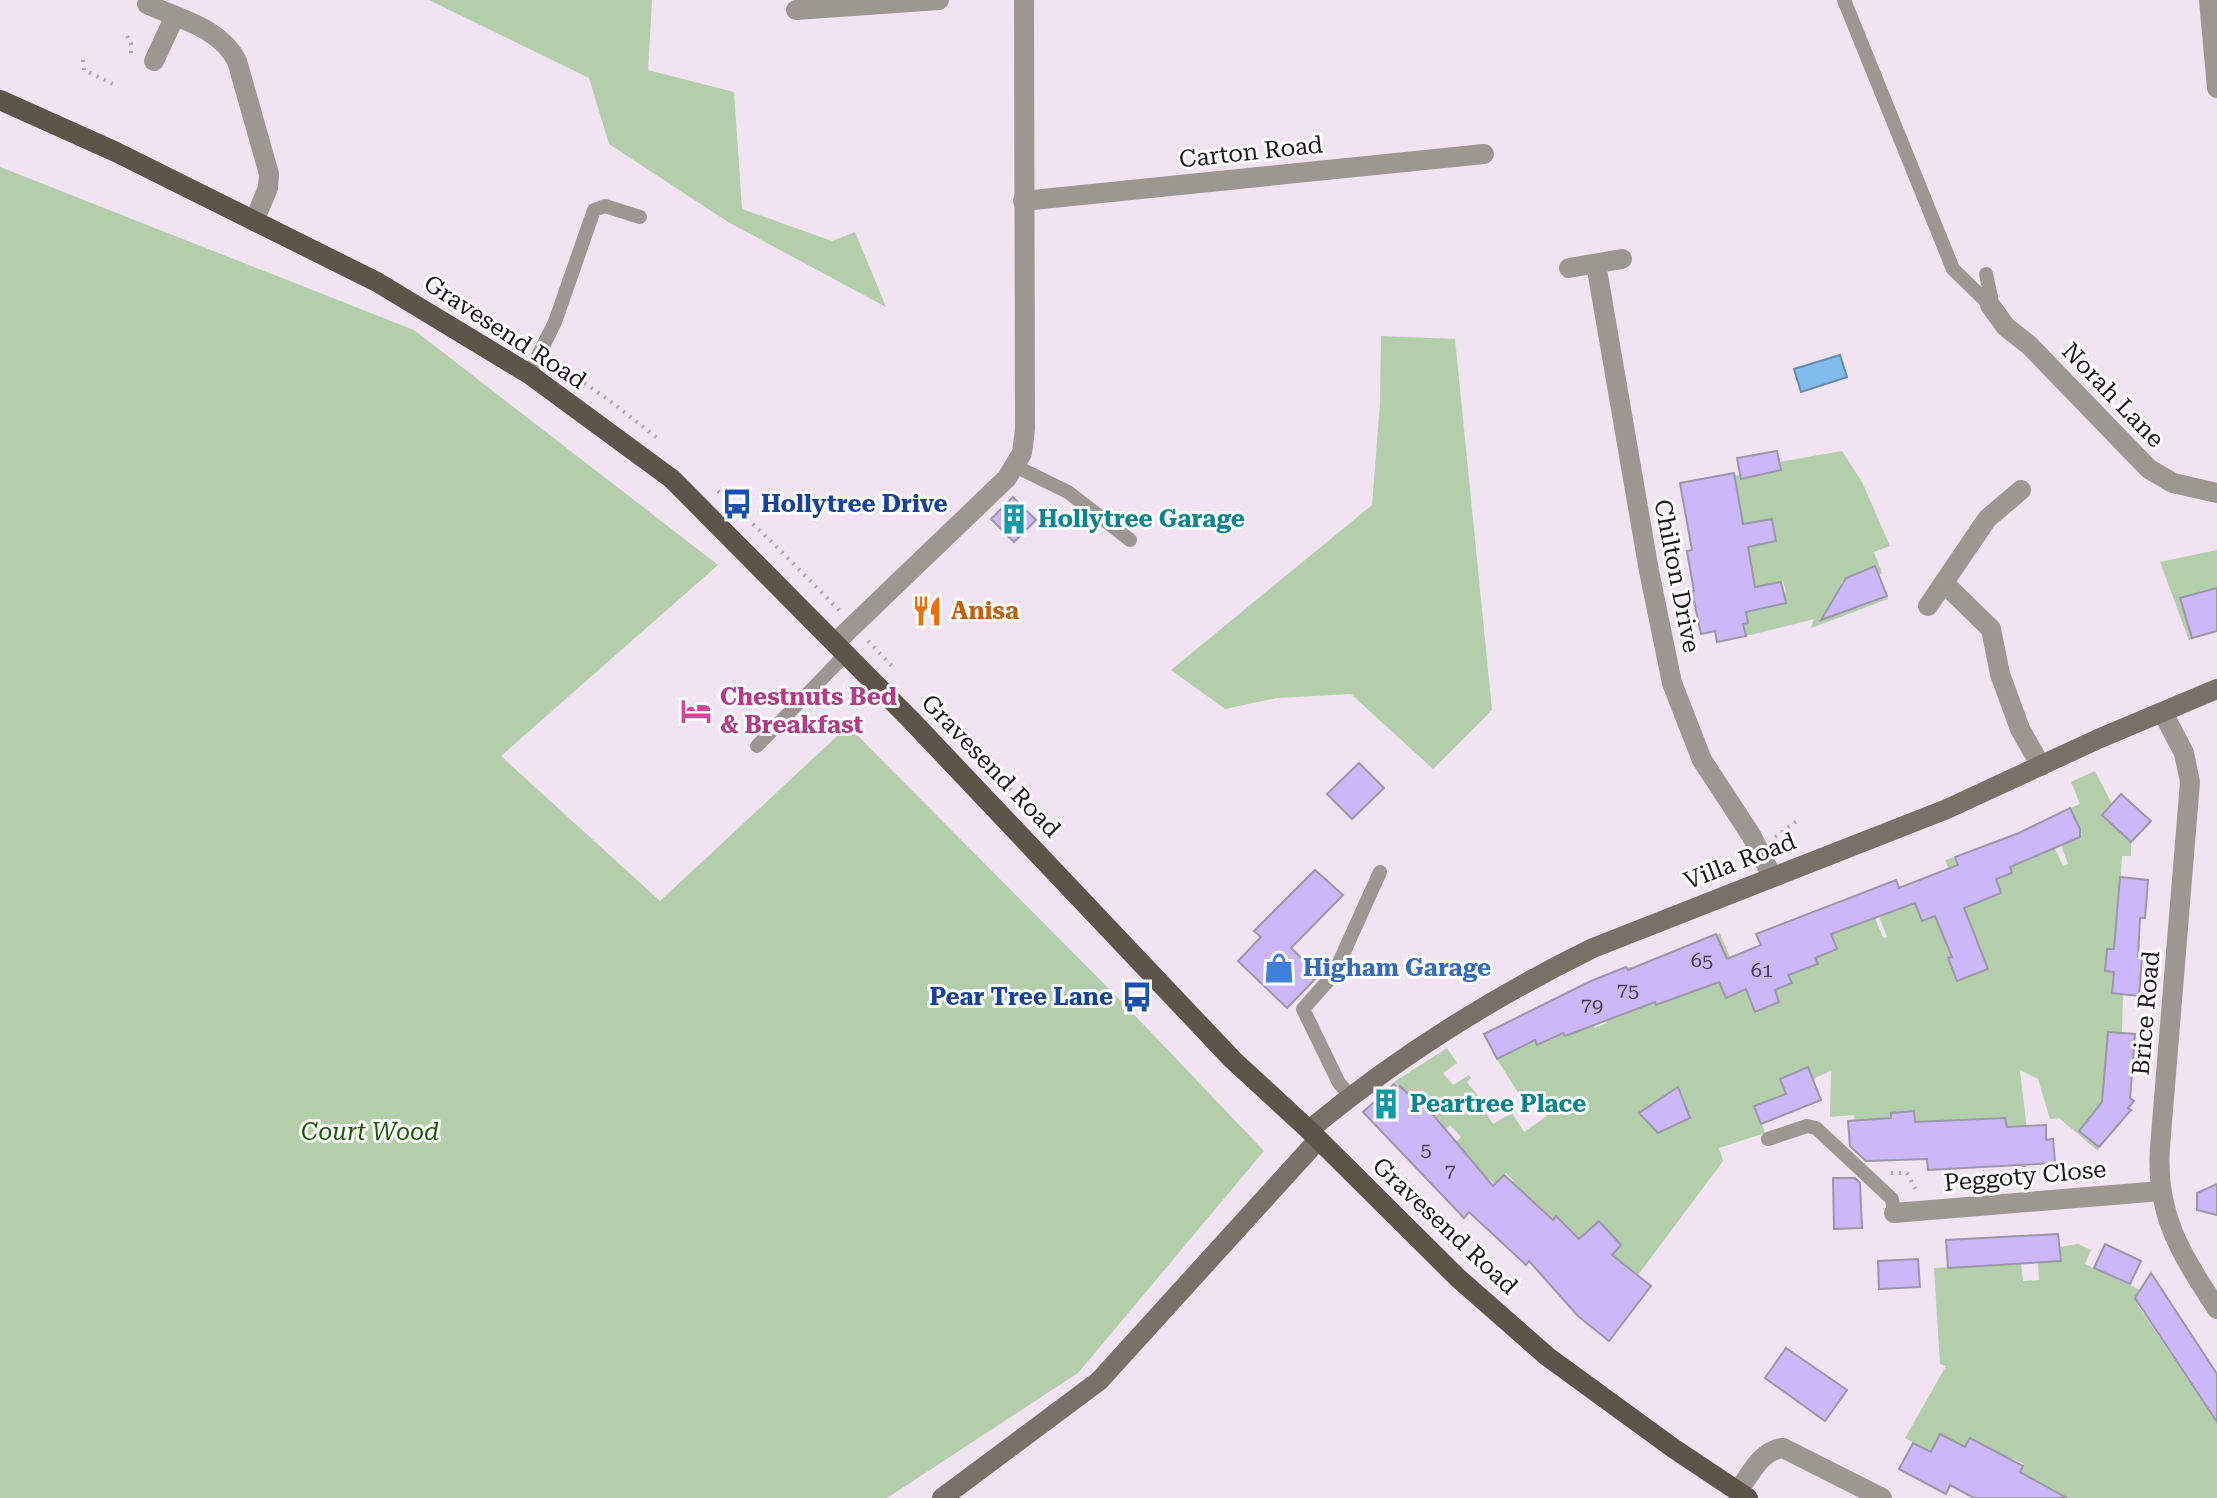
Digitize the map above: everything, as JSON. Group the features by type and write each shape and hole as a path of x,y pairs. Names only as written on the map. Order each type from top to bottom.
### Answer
{"main road":[{"name":"Gravesend Road","path":"0,100 116,152 377,282 529,374 672,479 841,649 1233,1060 1314,1135 1458,1278 1548,1357 1743,1495"}],"street":[{"path":"796,10 939,0"},
{"path":"841,649 1007,478 1023,448 1024,0"},
{"path":"2209,0 2217,88"},
{"path":"147,4 216,36 237,61 269,177 268,188 254,221"},
{"path":"154,61 175,16"},
{"name":"Carton Road","path":"1023,201 1484,154"},
{"path":"1569,268 1622,259"},
{"name":"Chilton Drive","path":"1596,264 1649,571 1672,683 1702,760 1751,835 1772,876"},
{"name":"Norah Lane","path":"1990,305 2006,327 2029,345 2149,469 2173,483 2217,493"},
{"path":"1928,606 1987,519 2021,490"},
{"path":"1945,584 1991,629 2000,674 2020,729 2041,766"},
{"name":"Villa Road","path":"1314,1135 1350,1096 1400,1059 1538,975 1593,948 1947,809 2217,689"},
{"name":"Brice Road","path":"2163,713 2184,753 2190,782 2159,1154 2161,1191 2175,1240 2217,1309"},
{"path":"942,1498 1099,1381 1314,1135"},
{"name":"Peggoty Close","path":"1894,1213 2161,1191"},
{"path":"1743,1495 1764,1456 1772,1450 1783,1448 1882,1498"}],"lane":[{"path":"1844,0 1953,269 1990,305"},
{"path":"529,374 555,322 594,210 605,206 640,217"},
{"path":"1986,274 1990,305"},
{"path":"1015,466 1068,492 1130,540"},
{"path":"757,746 841,649"},
{"path":"1350,1096 1338,1080 1303,1009 1334,974 1380,872"},
{"path":"1768,1139 1807,1126 1816,1128 1892,1199 1894,1213"}],"path":[{"path":"83,60 84,70 115,85"},
{"path":"1768,842 1798,820"},
{"path":"2004,1178 2020,1172 2024,1166"},
{"path":"1878,1186 1881,1175 1885,1173 1907,1173 1920,1194"}],"green space":[{"path":"429,0 652,0 648,70 734,92 742,209 832,241 855,232 886,307 728,222 609,144 589,78"},
{"name":"Court Wood","path":"0,167 414,330 718,565 501,756 660,901 848,726 1123,1003 1264,1151 1078,1373 887,1498 0,1498"},
{"path":"1381,336 1455,339 1492,710 1433,769 1351,694 1277,698 1225,709 1171,670 1372,505 1380,403"},
{"path":"1842,451 1862,482 1890,546 1874,552 1882,573 1879,575 1875,566 1841,582 1845,594 1858,608 1887,596 1888,599 1811,628 1814,619 1746,636 1743,624 1748,622 1747,616 1742,617 1740,607 1760,609 1759,598 1786,592 1783,581 1760,586 1747,595 1746,556 1750,555 1734,476 1740,475 1739,469"},
{"path":"2217,550 2217,588 2181,599 2192,638 2189,640 2160,562"},
{"path":"2095,771 2112,804 2103,815 2131,842 2131,856 2122,856 2116,949 2107,949 2105,971 2114,972 2112,993 2123,994 2122,1032 2108,1032 2115,1086 2079,1131 2099,1147 2098,1151 2059,1118 2050,1119 2038,1079 2020,1070 2028,1139 1961,1130 1960,1120 1937,1121 1916,1132 1914,1111 1891,1113 1892,1131 1849,1134 1848,1126 1855,1125 1854,1115 1830,1117 1831,1071 1815,1078 1814,1082 1755,1106 1765,1133 1719,1148 1723,1161 1621,1298 1600,1282 1575,1313 1569,1308 1621,1245 1600,1221 1565,1253 1562,1222 1556,1217 1547,1227 1530,1198 1521,1191 1499,1197 1514,1181 1506,1173 1495,1184 1485,1176 1474,1188 1462,1177 1476,1165 1466,1153 1451,1164 1442,1155 1461,1137 1450,1125 1431,1142 1425,1134 1440,1121 1428,1108 1412,1121 1420,1099 1414,1092 1410,1096 1394,1082 1447,1048 1457,1063 1443,1073 1453,1085 1469,1075 1471,1078 1467,1082 1490,1111 1486,1113 1493,1124 1512,1113 1524,1132 1547,1116 1536,1098 1525,1104 1497,1059 1535,1040 1537,1045 1563,1033 1565,1036 1607,1023 1589,982 1596,979 1612,1019 1643,1007 1626,967 1635,967 1647,997 1653,995 1657,1005 1674,998 1679,985 1683,996 1701,988 1705,975 1710,985 1719,982 1726,998 1740,991 1716,934 1720,934 1756,1011 1779,1002 1775,990 1791,983 1770,929 1777,926 1796,972 1817,964 1812,950 1824,954 1837,949 1829,928 1852,926 1875,918 1883,938 1887,937 1879,916 1905,907 1905,891 1909,889 1922,921 1937,915 1950,872 1945,860 1955,857 1965,884 1996,894 2001,892 1996,879 2012,873 2010,867 2054,847 2063,866 2068,864 2061,845 2082,835 2070,808 2080,804 2071,782"},
{"path":"2078,1244 2091,1250 2085,1264 2140,1290 2135,1298 2139,1307 2217,1423 2217,1498 2067,1498 2059,1494 2023,1494 2031,1477 2018,1475 2024,1464 2013,1459 2005,1471 1979,1457 1960,1491 1968,1471 1952,1440 1940,1435 1931,1452 1905,1438 1946,1366 1940,1364 1934,1268 2021,1263 2023,1281 2039,1280 2038,1262 2059,1247"}],"water":[{"path":"1840,355 1847,377 1801,392 1794,369"}],"building":[{"path":"1777,451 1781,470 1741,479 1737,458"},
{"path":"1734,473 1743,524 1772,519 1776,541 1748,547 1755,587 1781,582 1786,603 1746,612 1748,623 1743,624 1746,636 1717,642 1715,631 1701,634 1692,592 1687,551 1692,550 1680,483"},
{"name":"Hollytree Garage","path":"1013,497 1036,520 1014,542 991,519"},
{"path":"1875,566 1887,596 1821,620 1846,578"},
{"path":"2217,588 2217,631 2192,638 2180,598"},
{"path":"1359,763 1384,788 1352,819 1327,794"},
{"path":"2121,794 2151,821 2131,842 2102,815"},
{"path":"2070,808 2080,829 2080,837 2010,867 2012,873 1996,879 2001,893 1964,908 1988,969 1957,981 1948,958 1952,957 1935,916 1922,921 1915,903 1831,934 1837,949 1815,958 1818,964 1788,975 1792,983 1775,990 1779,1002 1755,1012 1746,989 1726,998 1719,982 1565,1036 1563,1033 1537,1045 1535,1040 1497,1059 1484,1034 1591,981 1626,967 1628,970 1716,934 1727,959 1761,945 1756,934 1896,880 1899,888 1958,865 1955,857 2019,833"},
{"path":"1315,870 1343,895 1291,948 1319,975 1287,1008 1238,961 1261,937 1254,931"},
{"path":"2120,877 2148,880 2145,918 2140,918 2138,956 2142,956 2139,996 2112,993 2114,972 2105,971 2107,949 2114,949"},
{"path":"2108,1032 2135,1034 2130,1098 2134,1101 2128,1108 2131,1110 2099,1147 2079,1131 2102,1102"},
{"path":"1808,1067 1821,1100 1761,1124 1754,1106 1786,1094 1780,1079"},
{"path":"1394,1084 1410,1096 1414,1092 1493,1186 1504,1175 1553,1220 1556,1216 1579,1239 1599,1221 1621,1245 1612,1255 1651,1286 1609,1341 1578,1316 1529,1261 1526,1265 1469,1212 1464,1218 1363,1112"},
{"path":"1678,1087 1690,1118 1658,1133 1639,1113"},
{"path":"1914,1111 1915,1122 2005,1118 2007,1127 2046,1125 2046,1140 2053,1139 2055,1163 1928,1170 1927,1159 1866,1161 1850,1146 1848,1121 1891,1118 1891,1113"},
{"path":"1833,1178 1855,1178 1860,1183 1862,1228 1834,1229"},
{"path":"2217,1184 2217,1215 2197,1210 2197,1193"},
{"path":"2058,1234 2061,1261 1948,1268 1946,1240"},
{"path":"2105,1244 2141,1261 2130,1284 2094,1268"},
{"path":"1918,1259 1920,1287 1879,1289 1878,1261"},
{"path":"2151,1273 2217,1374 2217,1422 2135,1298"},
{"path":"1786,1348 1847,1390 1825,1421 1765,1378"},
{"path":"1940,1434 1965,1447 1970,1438 2023,1466 2020,1472 2067,1498 1974,1498 1950,1485 1946,1494 1899,1469 1913,1443 1931,1452"}],"place":[{"name":"Hollytree Drive","path":"737,504"},
{"name":"Hollytree Garage","path":"1014,519"},
{"name":"Anisa","path":"927,611"},
{"name":"Chestnuts Bed & Breakfast","path":"696,711"},
{"name":"Higham Garage","path":"1279,968"},
{"name":"Pear Tree Lane","path":"1137,997"},
{"name":"Peartree Place","path":"1386,1104"}]}
